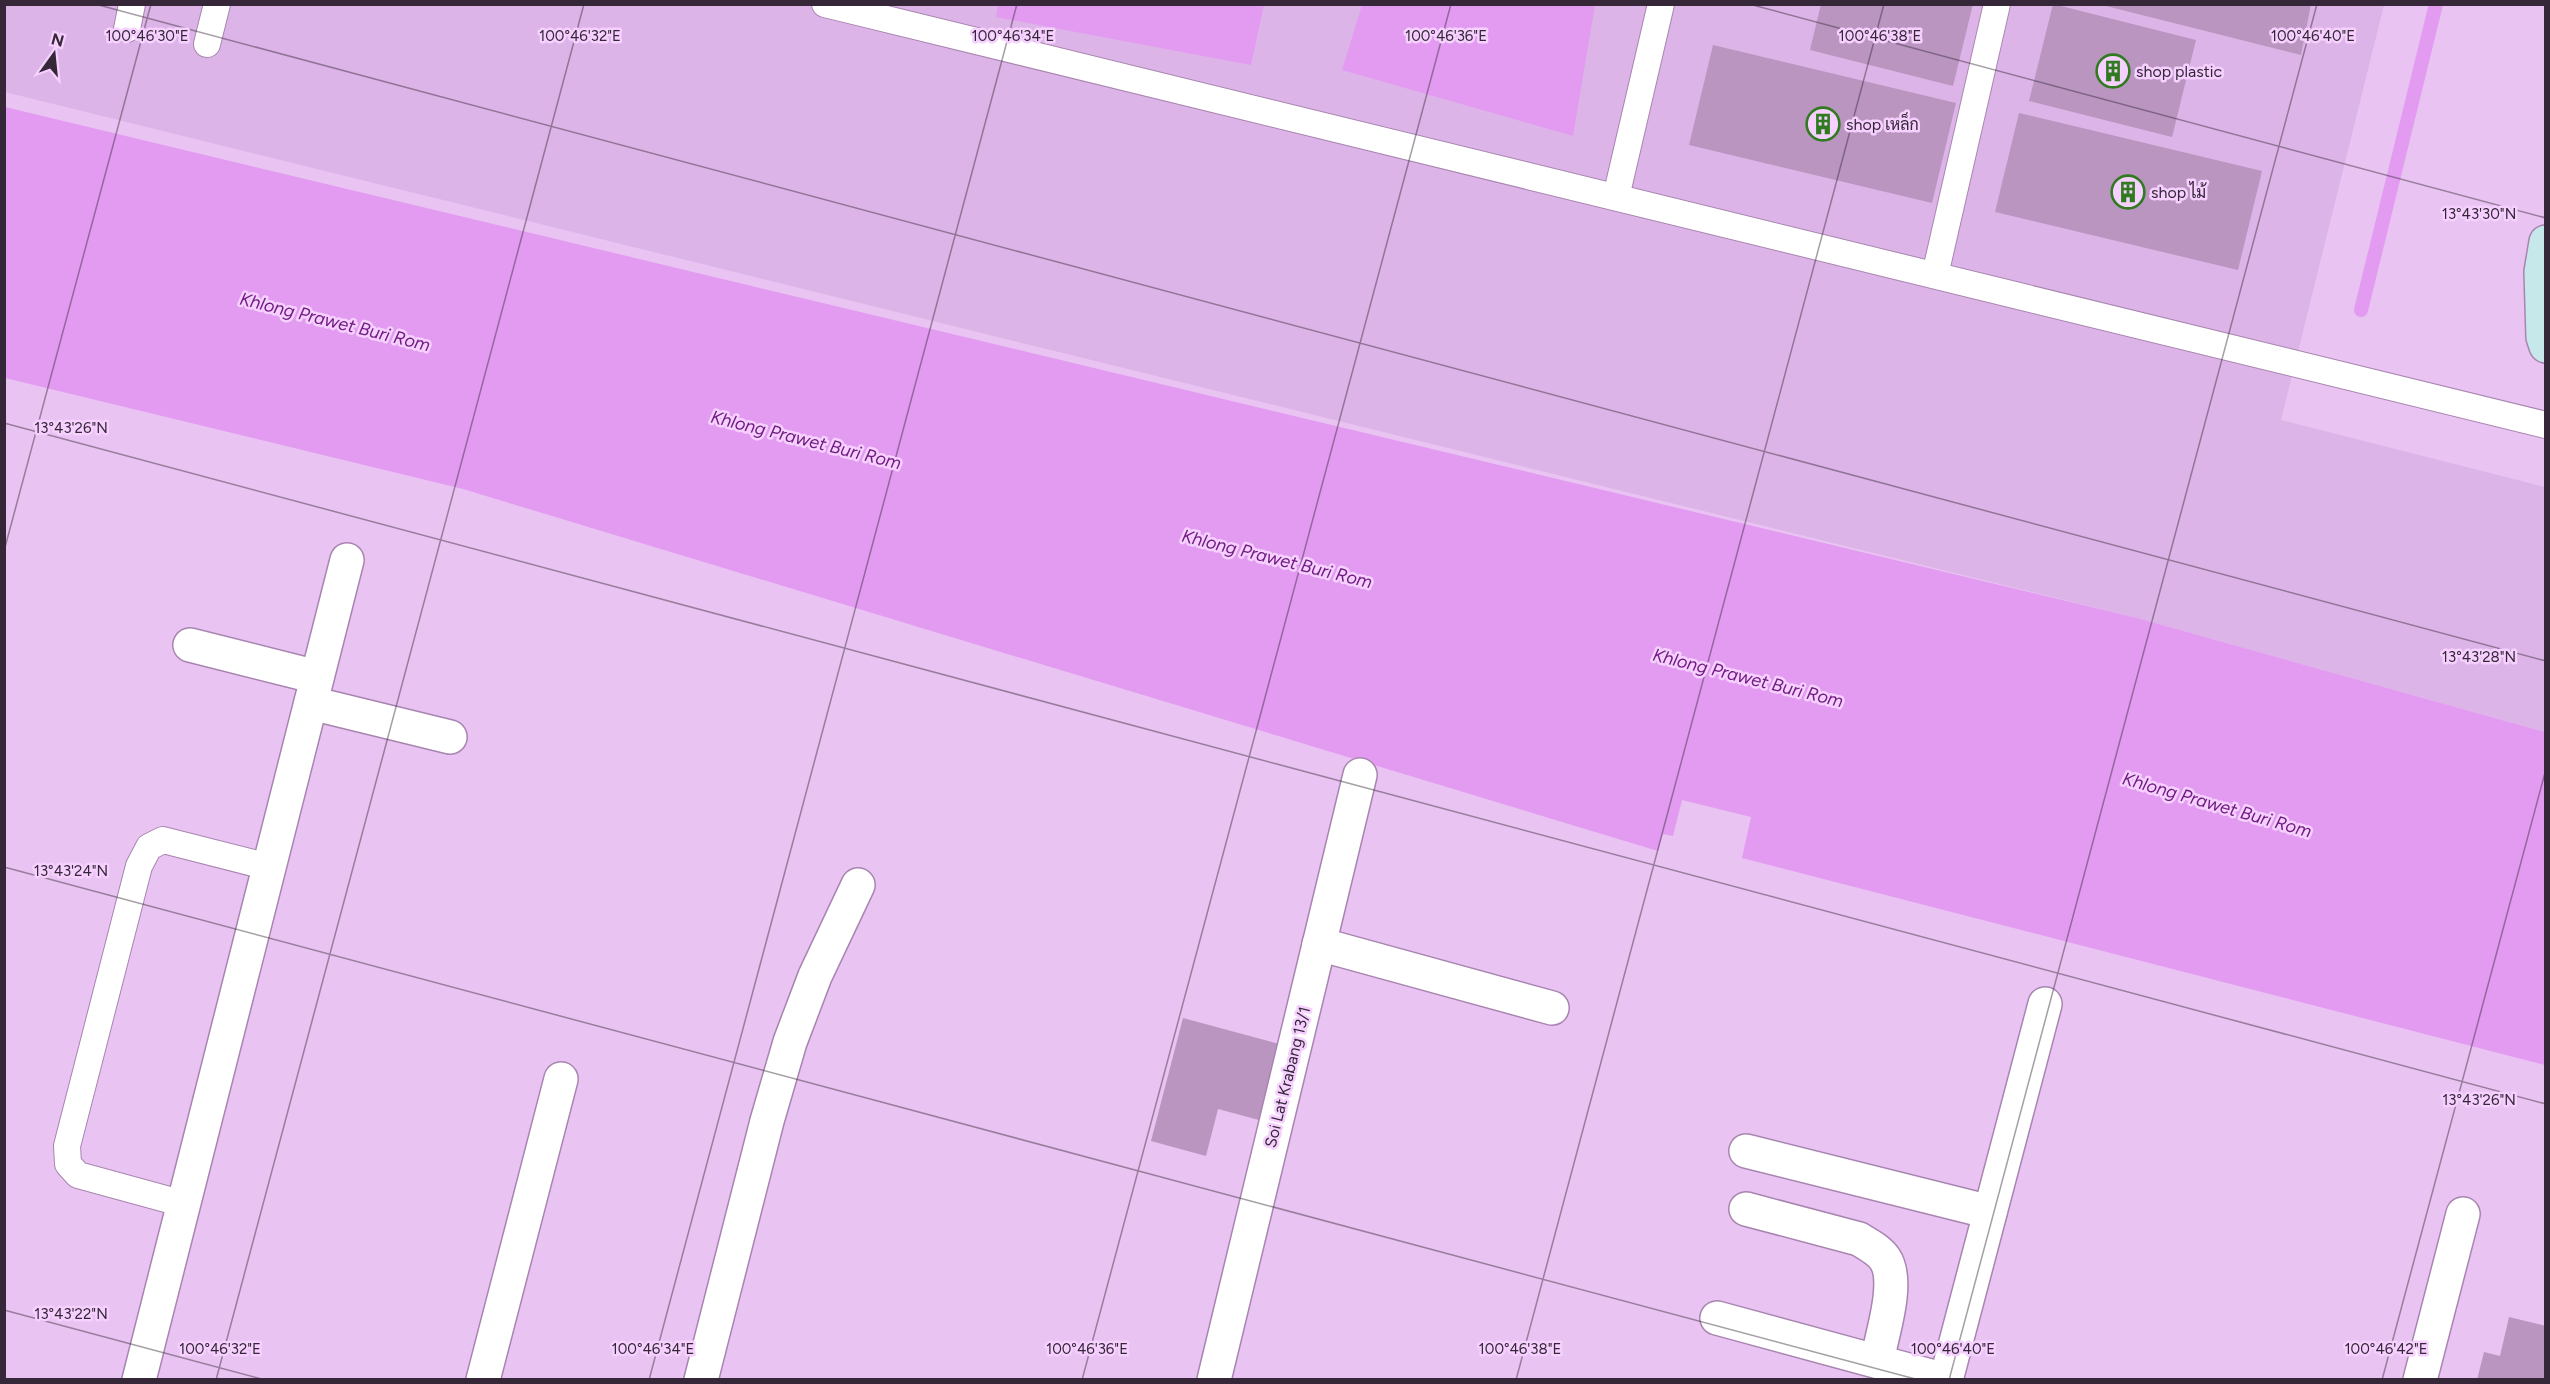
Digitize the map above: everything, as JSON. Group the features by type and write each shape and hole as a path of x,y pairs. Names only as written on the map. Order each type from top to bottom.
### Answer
{"main road":[{"path":"2546,242 2541,272 2542,337 2546,346"}],"street":[{"path":"139,1380 347,560"},
{"path":"190,645 450,737"},
{"name":"Soi Lat Krabang 13/1","path":"1214,1380 1360,775"},
{"path":"701,1380 767,1120 790,1041 815,976 858,885"},
{"path":"1319,944 1552,1008"},
{"path":"1718,1318 1945,1380 2045,1004"},
{"path":"483,1380 561,1079"},
{"path":"1746,1151 1990,1212"},
{"path":"1746,1209 1859,1239 1876,1249 1886,1260 1892,1279 1877,1360"},
{"path":"2420,1380 2463,1214"}],"lane":[{"path":"207,44 217,4"},
{"path":"825,4 2546,425"},
{"path":"1616,197 1661,4"},
{"path":"1935,275 1997,4"},
{"path":"184,1204 78,1175 68,1164 67,1146 139,866 149,847 164,840 269,867"}],"shaded area":[{"path":"5,4 2384,5 2281,420 2545,487 2545,732 2137,618 5,92"}],"water":[{"path":"998,4 1264,5 1251,65 996,17"},
{"path":"1362,5 1595,5 1573,136 1342,70"},
{"name":"Khlong Prawet Buri Rom","path":"5,107 2137,618 2545,732 2545,1065 1742,858 1751,817 1682,800 1673,836 1663,834 1658,851 463,489 5,378"}],"building":[{"path":"1821,4 1973,4 1953,86 1810,50"},
{"name":"shop plastic","path":"2053,4 2196,40 2172,137 2029,101"},
{"path":"2098,4 2311,4 2301,55"},
{"name":"shop เหล็ก","path":"1713,45 1956,103 1932,203 1689,145"},
{"name":"shop ไม้","path":"2019,113 2262,171 2238,270 1995,212"},
{"path":"1183,1018 1279,1044 1259,1120 1218,1109 1206,1156 1151,1141"},
{"path":"2509,1317 2546,1326 2546,1380 2477,1380 2484,1352 2500,1356"}],"waterway":[{"path":"2361,310 2436,4"}],"place":[{"name":"shop plastic","path":"2113,71"},
{"name":"shop เหล็ก","path":"1823,124"},
{"name":"shop ไม้","path":"2128,192"}]}
